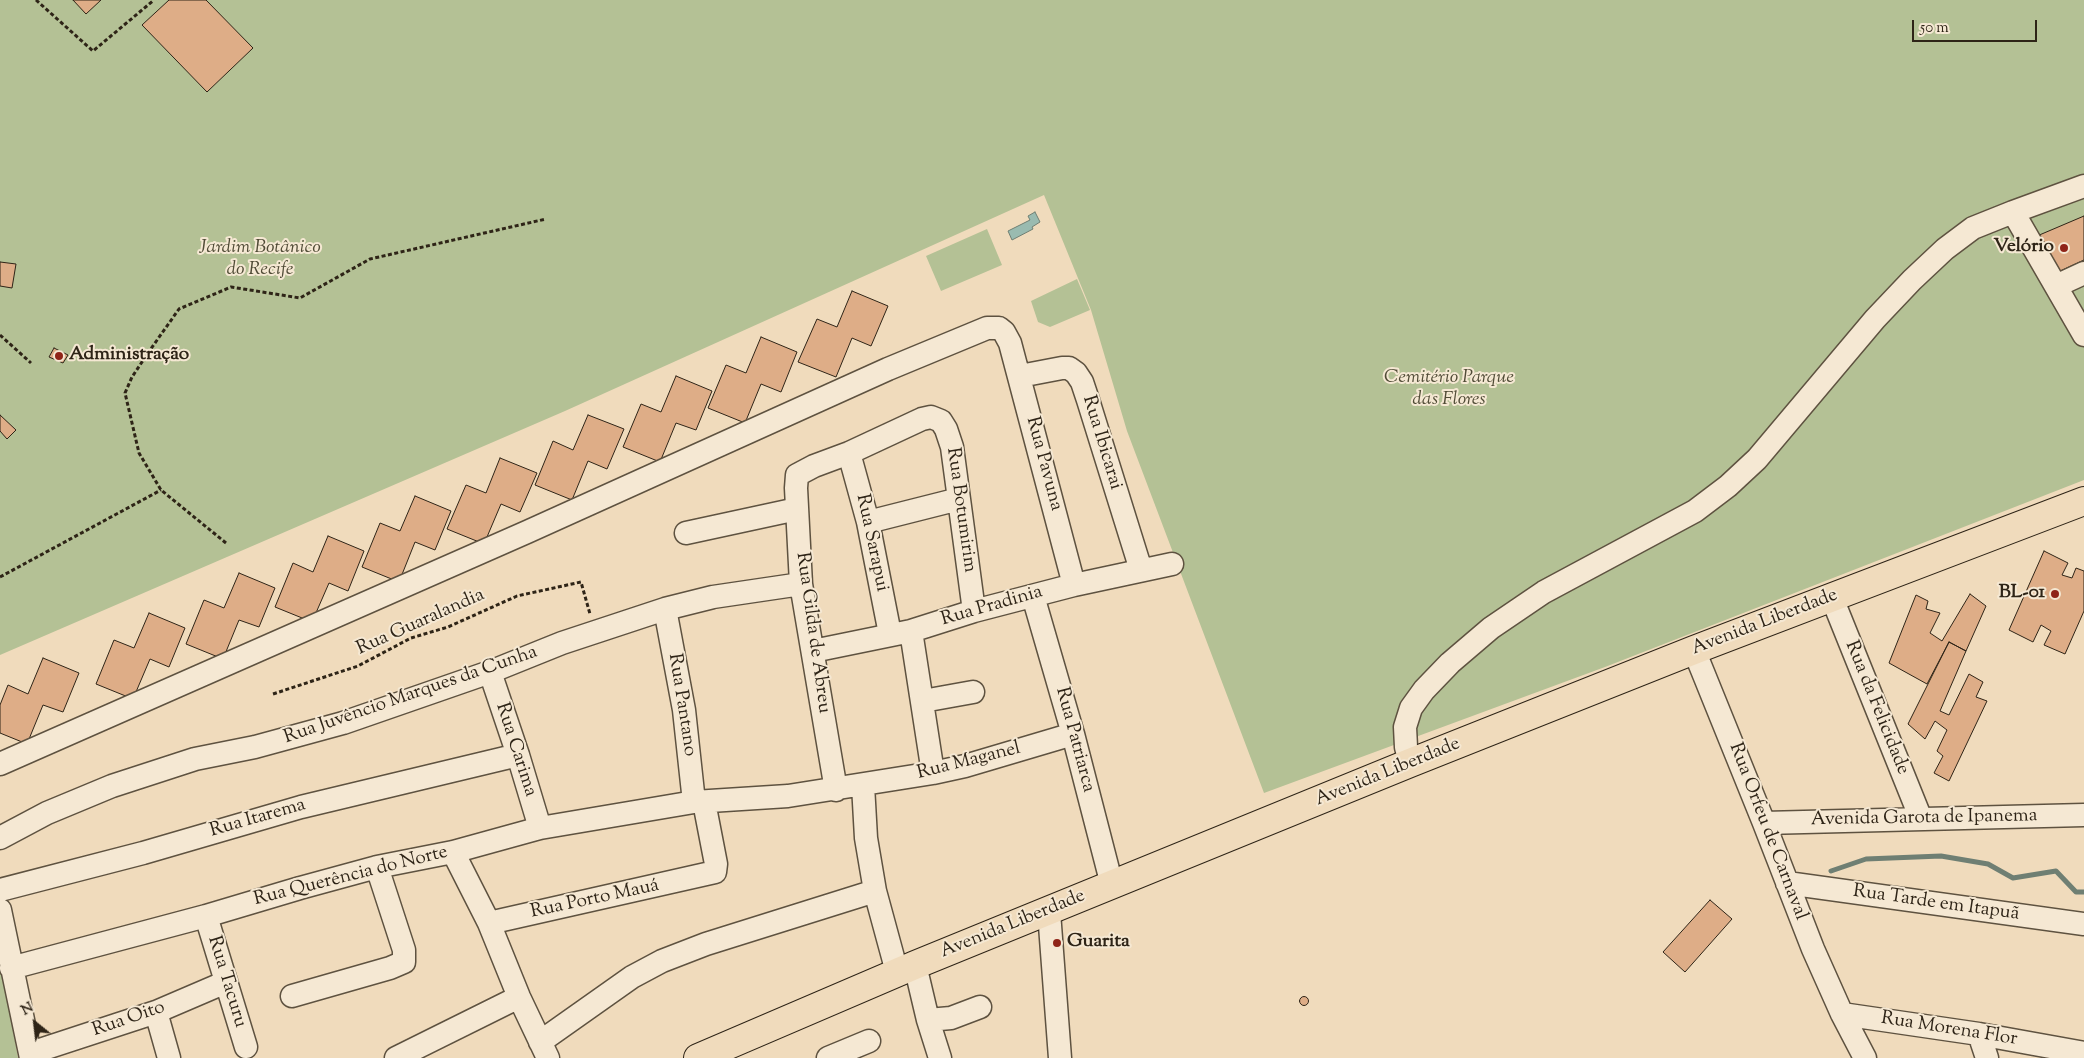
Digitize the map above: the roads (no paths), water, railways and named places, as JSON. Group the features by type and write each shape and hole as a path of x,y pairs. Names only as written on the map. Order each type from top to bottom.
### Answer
{"main road":[{"name":"Avenida Liberdade","path":"698,1058 724,1053 906,969 1410,763 1694,650 2084,501"}],"street":[{"path":"1410,763 1406,746 1405,727 1411,708 1424,690 1450,663 1491,628 1544,592 1695,511 1728,486 1757,458 1875,319 1945,249 1973,228 2084,186"},
{"path":"2013,212 2084,335"},
{"path":"2056,286 2084,273"},
{"name":"Rua Pavuna","path":"0,764 978,330 987,328 999,328 1004,332 1010,343 1074,585"},
{"name":"Rua Ibicarai","path":"1020,376 1069,368 1076,373 1082,382 1141,570"},
{"name":"Rua Botumirim","path":"849,453 908,425 931,417 941,421 952,446 974,611"},
{"name":"Rua Gilda de Abreu","path":"836,790 801,584 796,488 798,475 814,466 849,453"},
{"name":"Rua Sarapui","path":"849,453 868,522 923,701 933,773"},
{"path":"868,522 959,499"},
{"path":"686,533 797,509"},
{"name":"Rua Pradinia","path":"813,651 901,632 1074,585 1172,564"},
{"name":"Rua Juvêncio Marques da Cunha","path":"0,838 47,812 112,786 196,759 255,747 327,728 490,672 595,632 665,609 713,597 801,584"},
{"name":"Rua Patriarca","path":"1033,596 1073,734 1112,885"},
{"name":"Rua da Felicidade","path":"1832,598 1921,819"},
{"name":"Rua Pantano","path":"665,609 699,802 717,869 715,872 700,876"},
{"name":"Rua Orfeu de Carnaval","path":"1694,650 1813,949 1842,1014 1865,1058"},
{"name":"Rua Carima","path":"490,672 540,828"},
{"path":"923,701 973,692"},
{"name":"Rua Maganel","path":"699,802 788,796 836,790 933,773 965,766 1073,734"},
{"name":"Rua Itarema","path":"0,890 143,853 301,807 518,755"},
{"path":"863,785 866,838 875,891 928,1020 940,1058"},
{"name":"Rua Querência do Norte","path":"12,968 206,916 377,867 453,852 540,828 699,802"},
{"name":"Avenida Garota de Ipanema","path":"1764,823 2084,815"},
{"path":"453,852 489,923 519,997 544,1050 616,988 662,961 706,944 875,891"},
{"path":"292,996 390,968 404,962 404,950 377,867"},
{"name":"Rua Porto Mauá","path":"489,923 700,876"},
{"name":"Rua Tarde em Itapuã","path":"1787,883 2084,924"},
{"path":"0,910 31,1056"},
{"path":"1049,912 1060,1058"},
{"name":"Rua Tacuru","path":"206,916 246,1048"},
{"name":"Rua Oito","path":"31,1056 156,1012 226,982"},
{"path":"411,1055 519,997"},
{"path":"928,1020 952,1018 980,1007"},
{"path":"156,1012 170,1058"},
{"name":"Rua Morena Flor","path":"1842,1014 1979,1034 2084,1053"},
{"path":"1979,1034 1987,1058"},
{"path":"828,1058 869,1042"}],"water":[{"path":"1035,212 1040,222 1032,227 1033,229 1012,240 1008,231 1030,220 1028,216"}],"waterway":[{"path":"1831,871 1866,859 1941,856 1988,864 2013,878 2056,871 2076,892 2084,892"}],"place":[{"name":"Velório","path":"2064,248"},
{"name":"Administração","path":"59,356"},
{"name":"BL-01","path":"2055,594"},
{"name":"Guarita","path":"1057,943"}],"park label":[{"name":"Jardim Botânico do Recife","path":"260,260"},
{"name":"Cemitério Parque das Flores","path":"1449,390"}]}
